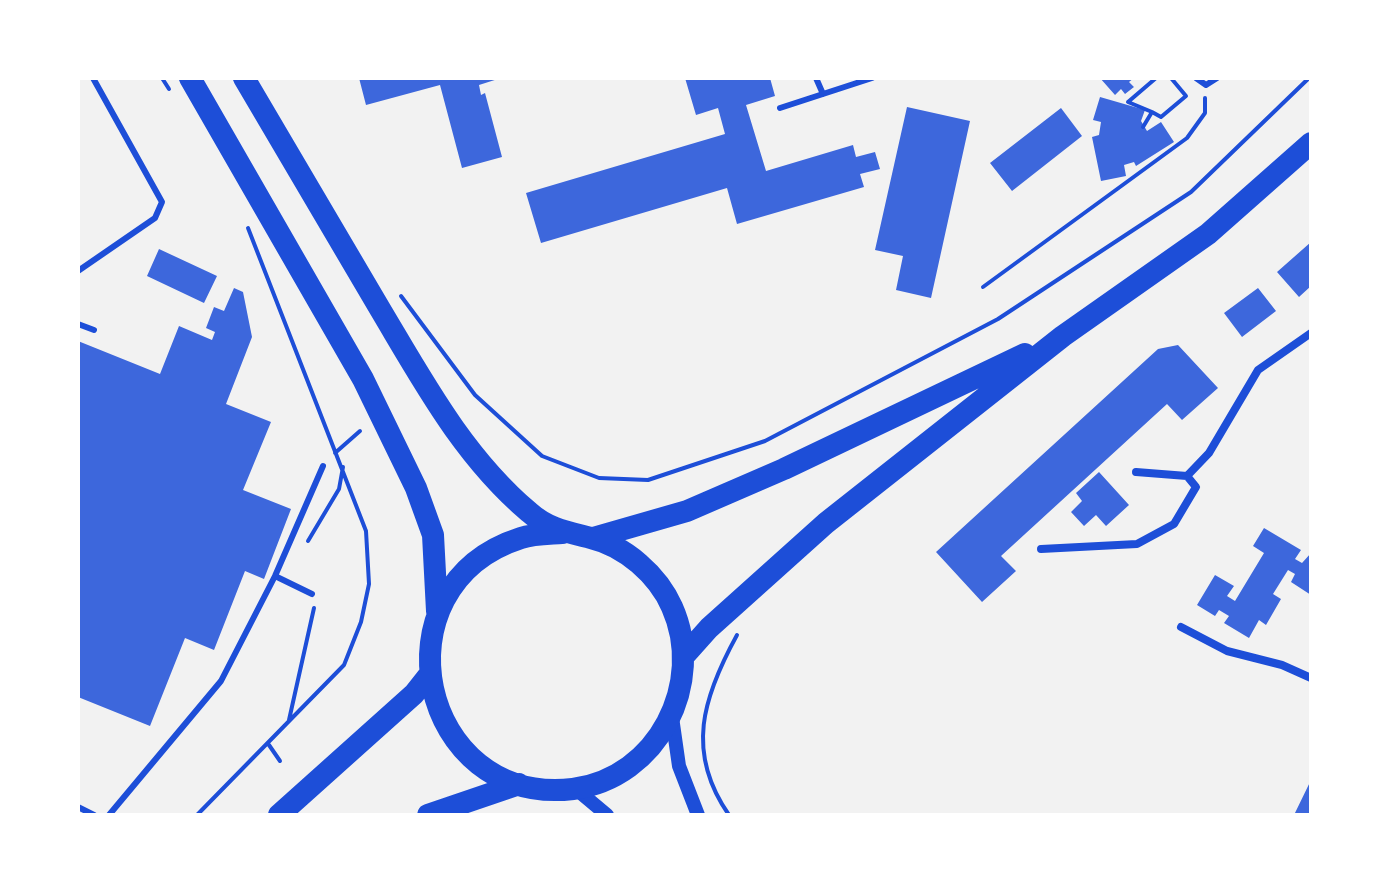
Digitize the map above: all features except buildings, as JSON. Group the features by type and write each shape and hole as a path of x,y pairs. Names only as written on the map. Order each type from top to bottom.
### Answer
{"highway":[{"path":"190,78 363,379 416,488 433,535 437,611 428,650 429,675 440,717 460,746 487,769 519,784 547,790 576,789 606,780 633,765 655,743 672,717 682,687 684,656 671,605 657,583 618,548 593,538 562,533 523,537 487,553 458,578 437,611"},
{"path":"244,78 466,448 530,513 562,533"},
{"path":"684,656 709,628 826,523 1063,336 1208,234 1311,143"},
{"path":"593,538 687,511 729,493 1063,336"},
{"path":"279,815 414,694 429,675"},
{"path":"428,815 519,784"}],"street":[{"path":"1187,476 1209,453 1258,370 1311,333"},
{"path":"1041,549 1137,544 1174,524 1196,487 1187,476 1136,472"},
{"path":"1181,627 1227,651 1282,665 1311,678"},
{"path":"672,717 679,766 698,815"},
{"path":"576,789 607,815"}],"lane":[{"path":"78,271 155,218 162,202 93,78"},
{"path":"816,78 823,94"},
{"path":"780,108 872,78"},
{"path":"1196,78 1206,85 1217,78"},
{"path":"78,324 94,330"},
{"path":"109,815 221,681 275,576 323,466"},
{"path":"275,576 312,594"},
{"path":"78,807 94,815"}],"path":[{"path":"162,78 170,91"},
{"path":"1156,78 1128,102 1161,117 1186,96 1171,78"},
{"path":"453,364 475,395 542,456 599,478 648,480 750,446 905,371 998,319 1146,224 1191,192 1309,78"},
{"path":"983,287 1187,138 1205,113 1206,97 1200,91"},
{"path":"1143,127 1152,112"},
{"path":"197,815 269,745 344,665 361,622 369,584 366,531 244,218"},
{"path":"335,453 360,431"},
{"path":"308,542 339,489 343,466"},
{"path":"289,723 315,613 312,594"},
{"path":"729,815 713,792 700,745 714,676 738,634"},
{"path":"269,745 280,761"}]}
